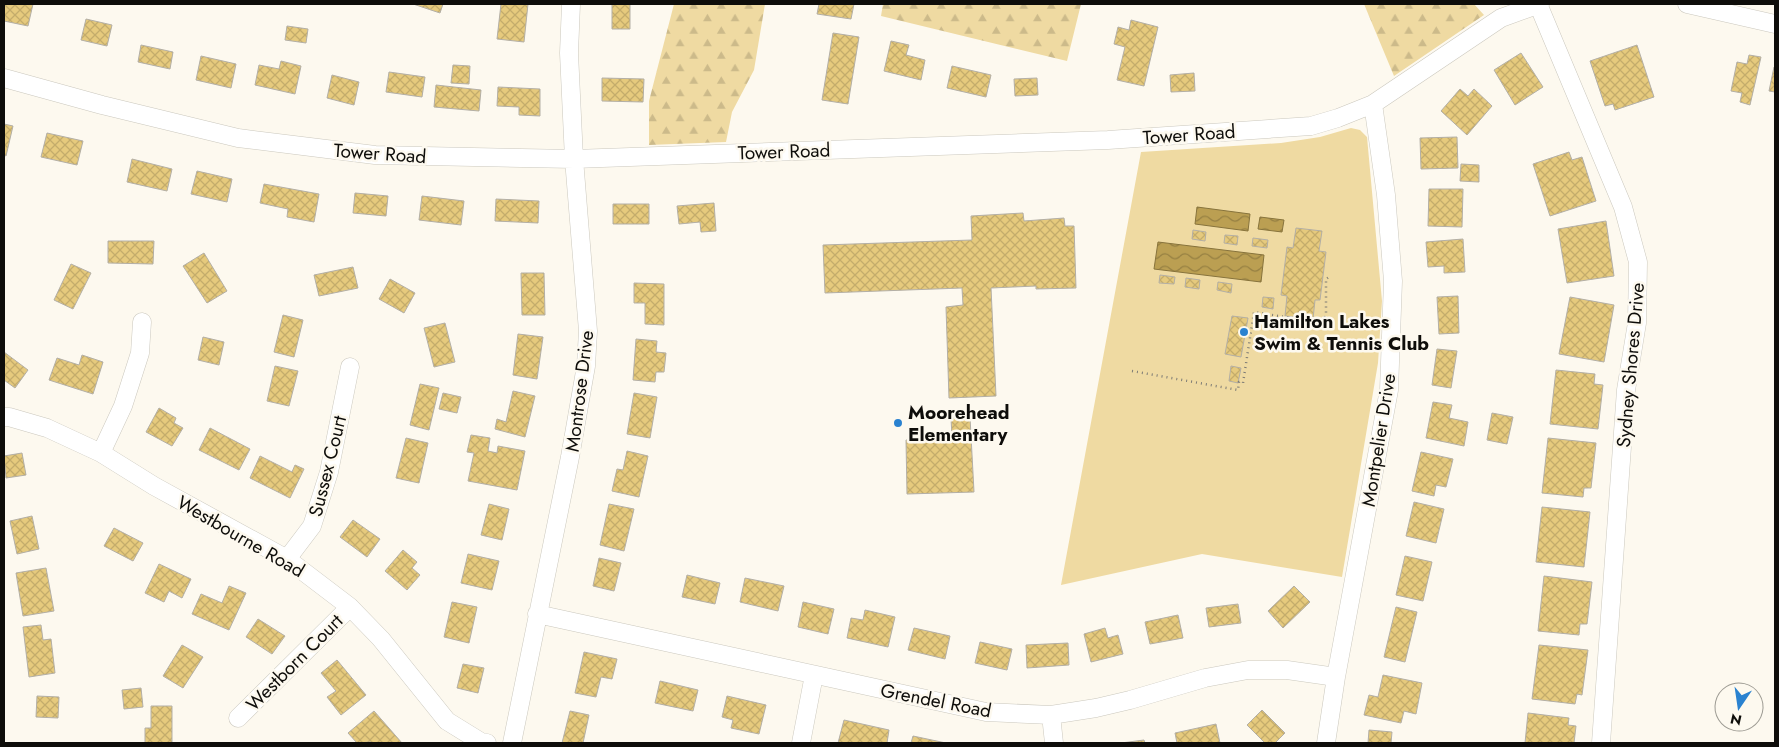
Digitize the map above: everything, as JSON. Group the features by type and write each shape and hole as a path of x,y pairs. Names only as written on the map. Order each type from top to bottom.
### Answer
{"street":[{"name":"Montrose Drive","path":"512,743 570,458 586,366 588,331 574,159 569,53 571,4"},
{"name":"Tower Road","path":"4,78 102,105 238,138 375,155 574,159 1108,140 1311,126 1338,118 1374,104 1501,18 1539,4"},
{"name":"Sydney Shores Drive","path":"1539,4 1623,207 1638,262 1637,323 1626,390 1601,743"},
{"path":"1687,4 1747,11 1775,24"},
{"name":"Montpelier Drive","path":"1326,743 1336,677 1389,390 1393,281 1386,195 1374,104"},
{"path":"101,453 123,406 140,353 142,322"},
{"name":"Sussex Court","path":"287,559 312,526 328,472 350,366"},
{"name":"Westbourne Road","path":"4,417 47,428 101,453 154,486 287,559 350,607 380,639 447,721 481,742 487,743"},
{"name":"Westborn Court","path":"238,718 350,607"},
{"name":"Grendel Road","path":"537,614 814,676 986,712 1052,715 1096,708 1204,678 1248,670 1287,670 1336,677"},
{"path":"801,743 814,676"},
{"path":"1052,715 1054,743"}],"path":[{"path":"1132,371 1238,390 1239,382 1242,383 1254,312 1315,322 1323,320 1326,315 1326,277"}],"green space":[{"path":"674,4 765,4 754,70 732,112 726,142 649,145 649,101"},
{"path":"883,4 1081,4 1067,61 881,16"},
{"path":"1364,4 1474,4 1484,15 1394,76"},
{"name":"Hamilton Lakes Swim & Tennis Club","path":"1351,128 1360,130 1367,137 1382,301 1378,363 1342,577 1202,554 1061,585 1141,152 1281,143 1320,137"}],"water":[{"path":"1197,207 1250,214 1248,231 1195,224"},
{"path":"1260,217 1284,220 1282,232 1258,229"},
{"path":"1158,242 1264,255 1261,282 1154,269"}],"building":[{"path":"4,4 33,4 28,26 4,21"},
{"path":"413,4 443,4 440,13"},
{"path":"501,4 528,4 524,42 497,39"},
{"path":"612,4 630,4 630,29 612,29"},
{"path":"819,4 854,4 851,19 817,14"},
{"path":"86,19 112,25 107,46 81,40"},
{"path":"1131,20 1158,27 1144,86 1117,80 1125,47 1114,44 1118,27 1129,30"},
{"path":"287,26 308,29 306,43 285,40"},
{"path":"833,33 859,37 848,104 822,100"},
{"path":"891,41 909,45 906,55 925,60 921,80 884,71"},
{"path":"141,45 173,52 170,69 138,62"},
{"path":"1637,45 1654,97 1615,110 1613,104 1605,106 1590,61"},
{"path":"1521,53 1543,87 1515,105 1494,70"},
{"path":"1749,55 1761,57 1750,105 1740,102 1742,93 1731,91 1737,62 1747,64"},
{"path":"201,56 236,64 231,88 196,80"},
{"path":"281,61 301,66 295,94 255,85 259,65 279,69"},
{"path":"453,65 470,66 469,84 451,83"},
{"path":"952,66 991,75 986,97 947,88"},
{"path":"1775,67 1775,92 1769,91"},
{"path":"389,72 425,77 422,97 386,92"},
{"path":"1194,73 1195,91 1171,92 1170,75"},
{"path":"332,75 359,82 354,105 327,98"},
{"path":"602,78 644,79 643,102 602,101"},
{"path":"1037,78 1038,95 1015,96 1014,79"},
{"path":"436,85 481,90 479,111 434,107"},
{"path":"498,87 540,89 540,116 519,115 519,107 497,106"},
{"path":"1460,89 1468,96 1474,89 1492,106 1467,135 1441,111"},
{"path":"4,124 13,126 6,156 4,155"},
{"path":"47,133 83,141 77,165 41,157"},
{"path":"1457,137 1458,168 1421,169 1420,138"},
{"path":"1569,152 1572,160 1582,157 1596,201 1550,216 1533,164"},
{"path":"132,159 172,169 167,191 127,182"},
{"path":"1461,164 1479,165 1479,182 1460,181"},
{"path":"197,171 232,179 227,202 191,194"},
{"path":"264,184 319,194 314,222 287,217 288,209 260,203"},
{"path":"1429,189 1463,189 1462,227 1428,226"},
{"path":"355,193 388,196 386,216 353,213"},
{"path":"422,196 464,201 461,225 419,220"},
{"path":"496,199 539,201 538,223 495,221"},
{"path":"714,203 716,231 701,232 700,222 679,224 677,206"},
{"path":"613,204 649,204 649,224 613,224"},
{"path":"1023,213 1024,221 1064,218 1065,226 1074,226 1076,288 1036,289 1036,286 991,288 996,396 949,398 946,307 963,305 962,288 825,293 823,245 972,240 971,216"},
{"path":"1606,221 1614,276 1567,283 1558,229"},
{"path":"1296,228 1322,231 1319,251 1326,252 1320,300 1315,300 1313,319 1285,316 1287,296 1281,295 1287,247 1293,248"},
{"path":"1193,230 1206,232 1205,241 1192,239"},
{"path":"1225,235 1238,236 1237,245 1224,243"},
{"path":"1253,238 1268,240 1267,248 1252,246"},
{"path":"1463,239 1465,272 1444,273 1444,266 1428,267 1426,242"},
{"path":"108,241 154,241 153,264 108,263"},
{"path":"204,253 227,291 207,303 183,266"},
{"path":"71,264 91,273 73,309 54,300"},
{"path":"353,267 358,288 319,296 314,275"},
{"path":"521,273 544,273 545,315 522,315"},
{"path":"1160,275 1175,277 1174,284 1159,283"},
{"path":"1186,278 1200,280 1199,289 1185,287"},
{"path":"390,279 415,293 404,313 379,299"},
{"path":"1218,282 1232,284 1231,293 1217,290"},
{"path":"634,283 664,284 664,325 645,324 645,303 634,303"},
{"path":"1458,296 1459,333 1439,334 1437,297"},
{"path":"1263,297 1274,298 1273,309 1262,307"},
{"path":"1570,297 1614,305 1604,362 1559,354"},
{"path":"283,315 303,320 294,357 274,352"},
{"path":"1232,316 1248,318 1241,357 1225,354"},
{"path":"445,323 455,362 434,367 424,328"},
{"path":"518,334 543,337 537,379 513,375"},
{"path":"203,337 224,342 219,365 198,360"},
{"path":"636,339 657,341 656,352 666,353 664,372 656,372 655,382 633,380"},
{"path":"1437,349 1457,351 1451,388 1432,385"},
{"path":"4,352 28,370 15,388 4,380"},
{"path":"82,355 103,362 93,394 49,380 57,358 79,365"},
{"path":"275,366 298,371 289,406 267,401"},
{"path":"1231,366 1241,368 1238,383 1229,381"},
{"path":"1556,370 1595,374 1594,384 1603,385 1598,429 1550,424"},
{"path":"420,384 439,388 429,430 410,425"},
{"path":"513,391 535,396 525,437 495,429 497,419 506,422"},
{"path":"443,393 461,397 457,413 439,409"},
{"path":"634,393 657,397 650,438 627,434"},
{"path":"1433,402 1452,405 1449,418 1468,422 1464,446 1426,438"},
{"path":"159,408 176,418 174,423 183,428 172,446 146,432"},
{"path":"1492,413 1513,417 1507,444 1487,440"},
{"path":"970,417 974,492 907,494 906,440 952,437 951,418"},
{"path":"210,428 250,449 239,470 199,450"},
{"path":"471,435 490,438 488,451 497,453 498,446 525,451 517,490 468,481 474,453 467,452"},
{"path":"406,438 428,443 419,483 396,478"},
{"path":"1548,438 1596,443 1591,488 1584,488 1583,497 1542,493"},
{"path":"627,451 648,456 639,497 612,491 617,469 623,470"},
{"path":"1421,452 1453,459 1446,487 1436,485 1434,496 1412,491"},
{"path":"22,453 26,475 6,478 4,456"},
{"path":"260,456 292,472 295,465 304,469 290,498 250,478"},
{"path":"1414,502 1444,509 1436,543 1406,536"},
{"path":"489,504 509,509 502,540 481,535"},
{"path":"609,504 634,509 624,551 600,545"},
{"path":"1542,507 1590,512 1584,567 1536,562"},
{"path":"32,516 39,549 17,554 10,521"},
{"path":"353,520 380,539 367,557 340,537"},
{"path":"114,528 143,543 133,561 104,546"},
{"path":"403,550 417,562 412,568 420,575 407,590 385,571"},
{"path":"468,554 499,561 492,590 461,583"},
{"path":"1405,556 1432,562 1423,601 1396,595"},
{"path":"599,558 621,563 614,591 593,586"},
{"path":"159,564 191,579 182,598 169,591 164,602 145,593"},
{"path":"46,568 54,611 23,616 16,573"},
{"path":"687,575 720,583 715,604 682,597"},
{"path":"1544,576 1592,582 1587,624 1580,624 1579,635 1538,631"},
{"path":"745,578 784,586 778,611 740,602"},
{"path":"229,586 246,593 229,630 192,614 201,594 222,603"},
{"path":"1294,586 1310,602 1283,628 1268,611"},
{"path":"452,602 477,607 469,643 444,637"},
{"path":"803,602 834,609 828,634 798,627"},
{"path":"1238,604 1241,623 1209,627 1206,608"},
{"path":"1396,607 1417,612 1405,662 1384,657"},
{"path":"865,610 895,617 888,647 847,638 851,618 863,620"},
{"path":"1178,615 1183,638 1150,644 1145,622"},
{"path":"258,619 285,636 272,654 246,637"},
{"path":"41,625 43,640 51,639 55,673 29,677 23,627"},
{"path":"914,628 950,636 945,659 908,650"},
{"path":"1105,628 1108,638 1118,635 1123,654 1091,662 1084,634"},
{"path":"980,642 1012,649 1007,670 975,663"},
{"path":"1068,643 1069,665 1027,668 1026,645"},
{"path":"182,645 203,657 183,688 163,676"},
{"path":"1539,645 1588,650 1582,695 1577,694 1575,704 1532,699"},
{"path":"584,652 617,659 612,679 601,677 596,697 575,693"},
{"path":"337,660 366,695 341,715 327,697 336,691 321,673"},
{"path":"463,664 484,668 478,693 457,688"},
{"path":"1383,675 1422,683 1416,714 1404,711 1401,723 1364,715 1369,695 1378,697"},
{"path":"660,681 698,690 693,711 655,703"},
{"path":"141,688 143,707 124,709 122,690"},
{"path":"37,696 59,697 58,718 36,717"},
{"path":"727,696 766,705 759,734 731,728 733,720 722,717"},
{"path":"151,706 172,706 172,743 145,743 145,728 151,728"},
{"path":"1262,710 1285,733 1275,743 1265,743 1247,725"},
{"path":"374,711 402,743 357,743 348,733"},
{"path":"570,711 589,715 583,743 562,743"},
{"path":"1528,713 1569,718 1568,725 1576,726 1574,743 1525,743"},
{"path":"844,720 889,730 887,743 838,743"},
{"path":"1216,724 1220,743 1177,743 1175,733"},
{"path":"1369,730 1392,732 1391,743 1368,743"},
{"path":"913,736 946,743 911,743"},
{"path":"1144,740 1145,743 1121,743"}],"place":[{"name":"Hamilton Lakes Swim & Tennis Club","path":"1244,332"},
{"name":"Moorehead Elementary","path":"898,423"}]}
